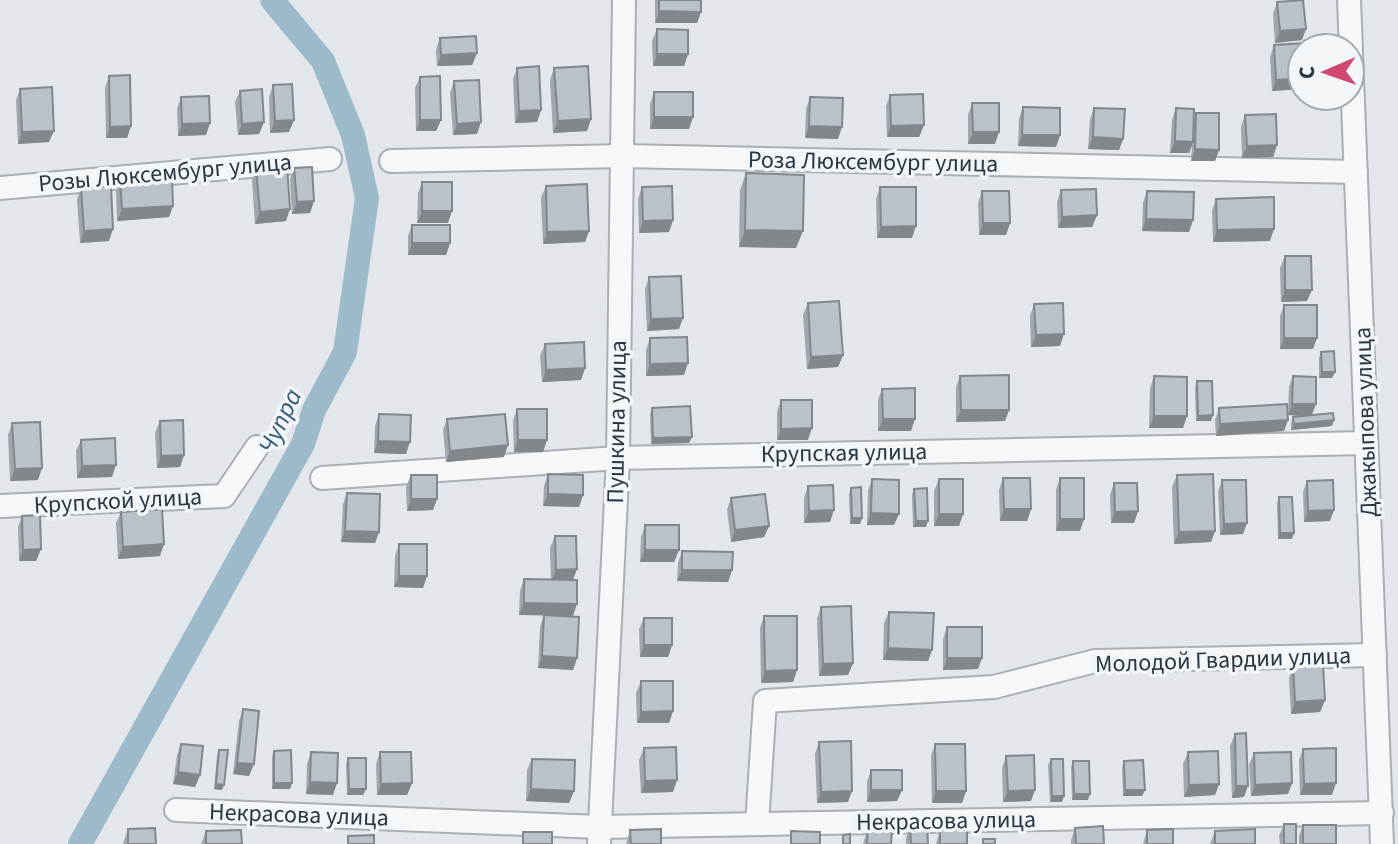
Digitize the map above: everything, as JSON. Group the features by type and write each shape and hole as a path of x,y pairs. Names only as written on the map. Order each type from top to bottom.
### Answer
{"street":[{"name":"Пушкина улица","path":"599,836 618,458 624,0"},
{"name":"Джакыпова улица","path":"1349,0 1382,844"},
{"name":"Роза Люксембург улица","path":"391,161 623,156 1356,172"},
{"name":"Розы Люксембург улица","path":"0,188 330,159"},
{"name":"Крупская улица","path":"322,478 618,458 1366,443"},
{"name":"Крупской улица","path":"0,506 224,496 257,447"},
{"name":"Молодой Гвардии улица","path":"757,824 765,701 994,687 1095,661 1375,655"},
{"name":"Некрасова улица","path":"176,810 599,836 757,824 1382,813"}],"building":[{"path":"659,0 701,0 701,12 659,11"},
{"path":"1303,0 1306,29 1280,31 1277,2"},
{"path":"657,29 688,30 688,54 657,54"},
{"path":"476,36 477,53 441,55 440,38"},
{"path":"1286,44 1286,79 1276,80 1274,45"},
{"path":"539,66 541,110 519,111 517,68"},
{"path":"588,66 591,119 558,121 554,68"},
{"path":"130,75 131,126 110,127 109,76"},
{"path":"440,76 441,120 420,120 420,77"},
{"path":"479,80 481,122 457,124 454,81"},
{"path":"292,84 294,120 275,121 273,85"},
{"path":"52,87 54,131 22,132 20,89"},
{"path":"262,89 264,122 242,124 240,91"},
{"path":"654,92 693,92 693,117 654,117"},
{"path":"923,94 924,125 891,126 890,95"},
{"path":"209,96 210,123 182,124 181,97"},
{"path":"810,97 843,98 842,127 809,126"},
{"path":"972,103 999,103 999,132 973,132"},
{"path":"1023,107 1060,108 1060,135 1022,135"},
{"path":"1094,108 1125,109 1123,139 1093,137"},
{"path":"1176,108 1194,109 1193,142 1175,141"},
{"path":"1196,113 1219,113 1219,150 1195,149"},
{"path":"1276,114 1277,145 1247,146 1245,115"},
{"path":"287,166 290,209 260,212 256,169"},
{"path":"312,167 314,201 297,202 294,168"},
{"path":"746,173 804,175 803,231 745,230"},
{"path":"172,177 173,206 122,209 120,180"},
{"path":"422,182 452,182 452,211 422,211"},
{"path":"587,184 589,231 547,232 546,186"},
{"path":"111,186 113,229 84,231 81,188"},
{"path":"672,186 673,220 643,221 642,187"},
{"path":"880,187 916,187 916,226 881,227"},
{"path":"1096,189 1097,215 1062,217 1061,190"},
{"path":"982,191 1009,191 1010,223 983,223"},
{"path":"1147,191 1194,192 1193,220 1146,219"},
{"path":"1274,197 1274,229 1217,230 1216,199"},
{"path":"412,225 450,225 450,243 412,243"},
{"path":"1285,256 1311,256 1312,290 1285,290"},
{"path":"681,276 683,318 651,319 649,277"},
{"path":"839,301 843,355 811,357 808,303"},
{"path":"1063,303 1064,334 1036,335 1034,304"},
{"path":"1284,305 1317,305 1317,338 1284,338"},
{"path":"687,337 688,363 650,364 650,338"},
{"path":"584,342 585,368 546,370 545,344"},
{"path":"1334,351 1335,372 1322,372 1321,352"},
{"path":"1009,375 1009,410 961,410 960,376"},
{"path":"1154,376 1187,377 1187,416 1154,416"},
{"path":"1293,376 1316,377 1316,404 1292,404"},
{"path":"1197,381 1212,381 1213,415 1198,416"},
{"path":"915,388 915,419 883,419 882,389"},
{"path":"781,400 812,400 812,428 781,429"},
{"path":"1287,404 1288,420 1220,424 1219,408"},
{"path":"690,406 692,437 653,438 652,408"},
{"path":"517,409 547,409 547,440 518,440"},
{"path":"1333,413 1334,420 1294,424 1293,417"},
{"path":"379,414 411,415 410,442 378,441"},
{"path":"505,414 508,445 450,451 447,419"},
{"path":"183,420 184,455 161,456 160,421"},
{"path":"40,422 42,468 15,469 12,423"},
{"path":"115,438 116,465 82,466 81,440"},
{"path":"548,474 583,475 583,495 548,494"},
{"path":"1213,474 1215,531 1179,532 1177,475"},
{"path":"411,475 437,475 437,499 411,499"},
{"path":"1003,478 1030,478 1031,509 1004,509"},
{"path":"1060,478 1084,478 1084,519 1060,519"},
{"path":"872,479 899,480 899,514 871,513"},
{"path":"939,479 963,479 963,514 939,514"},
{"path":"1222,480 1246,480 1247,523 1224,524"},
{"path":"1333,480 1334,510 1308,511 1307,481"},
{"path":"1114,483 1137,483 1138,511 1115,512"},
{"path":"833,485 834,510 809,511 808,486"},
{"path":"861,487 862,518 852,518 851,488"},
{"path":"927,488 928,521 916,521 914,489"},
{"path":"347,493 380,494 379,532 345,531"},
{"path":"765,494 769,526 735,530 731,498"},
{"path":"1279,497 1292,497 1294,533 1280,533"},
{"path":"162,509 164,544 123,547 121,512"},
{"path":"40,515 41,549 23,550 22,516"},
{"path":"645,525 679,525 679,550 645,550"},
{"path":"555,536 576,536 577,569 556,570"},
{"path":"399,544 427,544 427,576 399,576"},
{"path":"682,551 733,552 732,570 682,570"},
{"path":"524,579 577,580 577,604 524,603"},
{"path":"851,606 853,663 823,664 821,607"},
{"path":"889,612 934,613 932,650 888,648"},
{"path":"544,615 579,617 577,658 542,656"},
{"path":"764,616 797,616 797,670 765,671"},
{"path":"644,618 672,618 672,645 644,645"},
{"path":"947,627 982,627 982,658 947,658"},
{"path":"1323,665 1325,700 1295,702 1293,666"},
{"path":"641,681 673,681 673,711 641,712"},
{"path":"243,709 259,711 254,764 237,763"},
{"path":"1246,733 1248,786 1236,786 1235,734"},
{"path":"851,741 852,791 821,792 819,742"},
{"path":"181,744 203,746 200,775 178,772"},
{"path":"935,744 965,744 966,791 936,791"},
{"path":"676,747 677,780 645,781 644,748"},
{"path":"1336,748 1336,783 1304,784 1303,749"},
{"path":"219,750 228,750 224,785 216,784"},
{"path":"291,750 292,783 274,783 274,751"},
{"path":"1218,751 1219,784 1189,785 1188,752"},
{"path":"311,752 338,753 337,783 310,782"},
{"path":"380,752 411,752 412,783 381,784"},
{"path":"1291,752 1292,783 1255,785 1254,753"},
{"path":"1034,755 1035,790 1008,791 1006,756"},
{"path":"348,758 366,758 366,789 349,789"},
{"path":"532,759 575,760 574,791 531,789"},
{"path":"1051,759 1063,759 1064,796 1052,796"},
{"path":"1143,760 1145,790 1125,790 1124,761"},
{"path":"1073,761 1089,761 1090,794 1074,794"},
{"path":"871,770 902,770 902,790 871,790"},
{"path":"1284,824 1296,824 1296,844 1284,844"},
{"path":"1303,825 1336,825 1336,844 1303,844"},
{"path":"1103,826 1104,844 1076,844 1075,828"},
{"path":"910,827 927,827 928,844 911,844"},
{"path":"155,828 156,844 128,844 128,829"},
{"path":"868,828 892,829 891,844 867,844"},
{"path":"661,829 661,844 631,844 630,830"},
{"path":"1173,829 1173,844 1147,844 1147,830"},
{"path":"1255,829 1255,844 1215,844 1215,831"},
{"path":"241,830 242,844 206,844 206,831"},
{"path":"940,830 967,830 967,844 940,844"},
{"path":"791,831 820,832 820,844 791,844"},
{"path":"523,832 552,832 552,844 523,844"},
{"path":"850,834 850,844 843,844 843,835"},
{"path":"374,835 374,844 348,844 348,836"},
{"path":"983,839 995,839 995,844 983,844"}],"waterway":[{"name":"Чупра","path":"80,844 303,444 314,410 345,352 367,198 353,135 323,61 272,0"}]}
